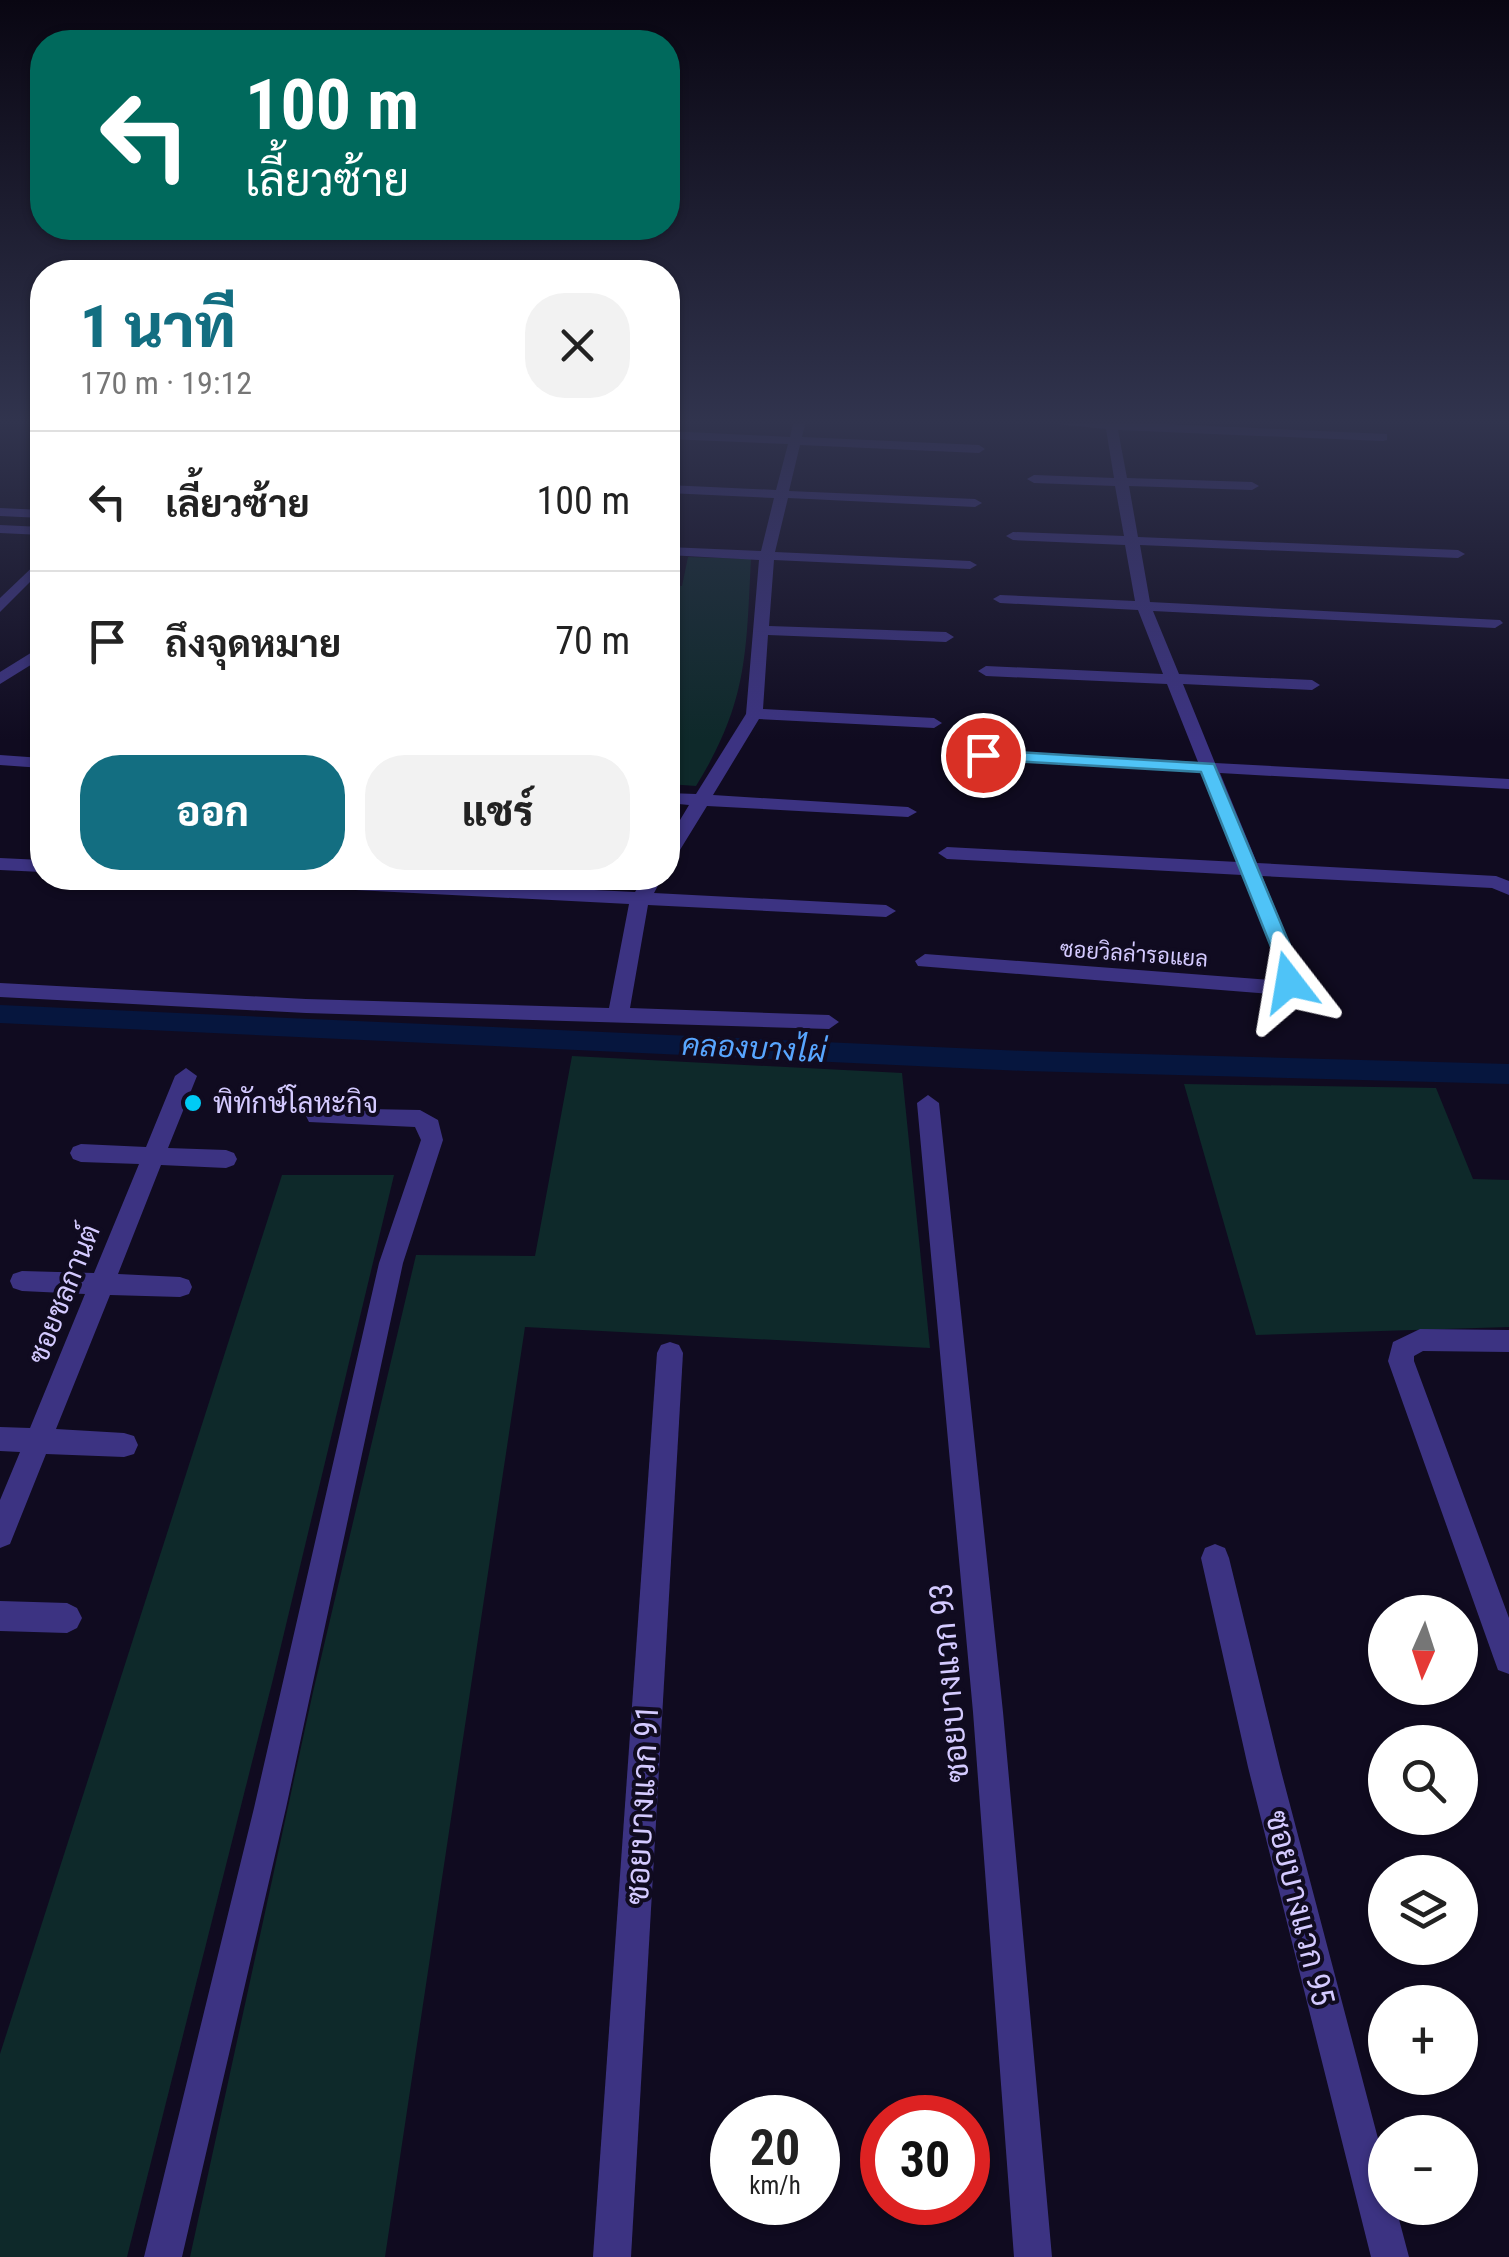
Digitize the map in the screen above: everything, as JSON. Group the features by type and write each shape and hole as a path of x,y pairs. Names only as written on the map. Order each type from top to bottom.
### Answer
{"street":[{"path":"680,834 754,714 772,529"},
{"name":"ซอยวิลล่ารอแยล","path":"925,961 1271,986 1289,982 1292,974 1253,870 1143,606 1131,529"},
{"path":"1013,536 1458,554"},
{"path":"680,551 970,565"},
{"path":"0,606 30,575"},
{"path":"1000,599 1494,623"},
{"path":"762,630 946,637"},
{"path":"6,675 30,659"},
{"path":"986,671 1312,685"},
{"path":"754,714 934,723"},
{"path":"983,755 1509,784"},
{"path":"0,760 30,762"},
{"path":"680,799 908,812"},
{"path":"947,853 1496,882 1509,889"},
{"path":"0,864 30,865"},
{"path":"448,890 886,912"},
{"path":"618,1015 639,901 646,890"},
{"path":"0,990 306,1006 829,1022"},
{"name":"ซอยชลกานต์","path":"0,1534 186,1076"},
{"name":"ซอยบางแวก 93","path":"928,1104 986,1693 1033,2257"},
{"path":"163,2257 270,1808 391,1263 432,1140 430,1126 420,1119 317,1116"},
{"path":"82,1153 226,1159"},
{"path":"22,1281 180,1287"},
{"path":"1509,1342 1420,1340 1402,1350 1402,1361 1509,1659"},
{"name":"ซอยบางแวก 91","path":"612,2257 670,1353"},
{"path":"0,1438 124,1445"},
{"name":"ซอยบางแวก 95","path":"1215,1558 1282,1838 1390,2257"},
{"path":"0,1616 66,1618"}],"green space":[{"path":"688,557 751,559 745,650 735,702 696,786 680,785 682,586"},
{"path":"572,1056 902,1073 930,1348 525,1327 385,2257 190,2257 313,1692 416,1255 535,1256"},
{"path":"1184,1084 1436,1088 1473,1179 1509,1180 1509,1327 1256,1335"},
{"path":"282,1175 394,1175 273,1679 127,2257 0,2257 0,2054"}],"waterway":[{"name":"คลองบางไผ่","path":"0,1014 1026,1061 1509,1074"}],"place":[{"name":"พิทักษ์โลหะกิจ","path":"193,1103"}],"route":[{"path":"983,755 1208,767 1266,904 1292,974 1289,982"}]}
